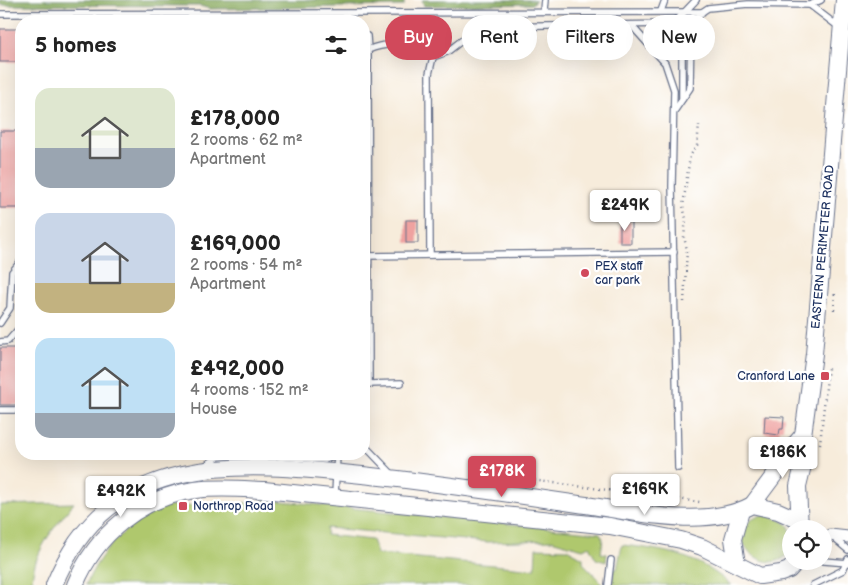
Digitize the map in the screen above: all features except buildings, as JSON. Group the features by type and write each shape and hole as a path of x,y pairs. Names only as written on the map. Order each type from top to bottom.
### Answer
{"street":[{"name":"EASTERN PERIMETER ROAD","path":"801,520 798,486 806,453 803,434 814,354 841,30 845,3"},
{"path":"737,564 733,539 746,508 781,466 790,450 803,434"},
{"path":"54,585 73,548 98,517 113,505 146,485 166,477 200,469 258,466 398,479 664,516 700,517 746,508 778,511 792,520"},
{"path":"75,585 89,557 110,532 133,513 165,498 212,489 264,490 610,526 681,540 702,547 769,581 786,570"},
{"path":"832,535 848,538"}],"lane":[{"path":"544,11 545,0"},
{"path":"661,11 665,0"},
{"path":"633,25 669,24 685,12 696,0"},
{"path":"0,14 702,12 718,6 746,2 810,5 821,0"},
{"path":"810,5 841,30"},
{"path":"675,110 690,88 691,26 702,12"},
{"path":"452,48 479,27 547,26"},
{"path":"633,27 665,63 670,76 675,110 672,186 678,468"},
{"path":"370,49 385,44"},
{"path":"430,255 429,74 432,60"},
{"path":"370,256 674,252"},
{"path":"0,323 10,308 12,272 15,268"},
{"path":"0,342 8,342 15,333"},
{"path":"370,384 401,383"},
{"path":"0,410 15,410"},
{"path":"370,451 398,479"},
{"path":"200,469 214,460"},
{"path":"335,497 337,460"},
{"path":"832,538 848,550"},
{"path":"812,585 843,570 848,563 848,559"},
{"path":"608,585 611,560"},
{"path":"832,562 848,563"}],"path":[{"path":"674,301 685,302 686,219 684,206 690,156 697,146 699,125"},
{"path":"479,473 701,502"}],"green space":[{"path":"0,0 404,0 404,6 210,9 200,6 0,5"},
{"path":"422,0 536,0 532,4 424,6"},
{"path":"271,500 600,533 603,539 601,553 607,554 606,562 596,559 589,546 583,549 551,540 488,542 327,528 326,535 372,540 377,554 535,569 536,548 567,549 583,558 583,563 602,585 86,585 108,548 118,537 141,519 154,512 172,506 213,506"},
{"path":"74,503 59,521 40,551 33,573 32,585 0,584 0,505"},
{"path":"765,514 782,521 782,558 780,560 769,562 758,558 748,551 743,541 743,531 750,521"},
{"path":"622,545 653,549 693,560 731,585 612,585 614,569 617,569"}],"place":[{"name":"PEX staff car park","path":"585,273"},
{"name":"Cranford Lane","path":"825,376"},
{"name":"Northrop Road","path":"183,506"}]}
